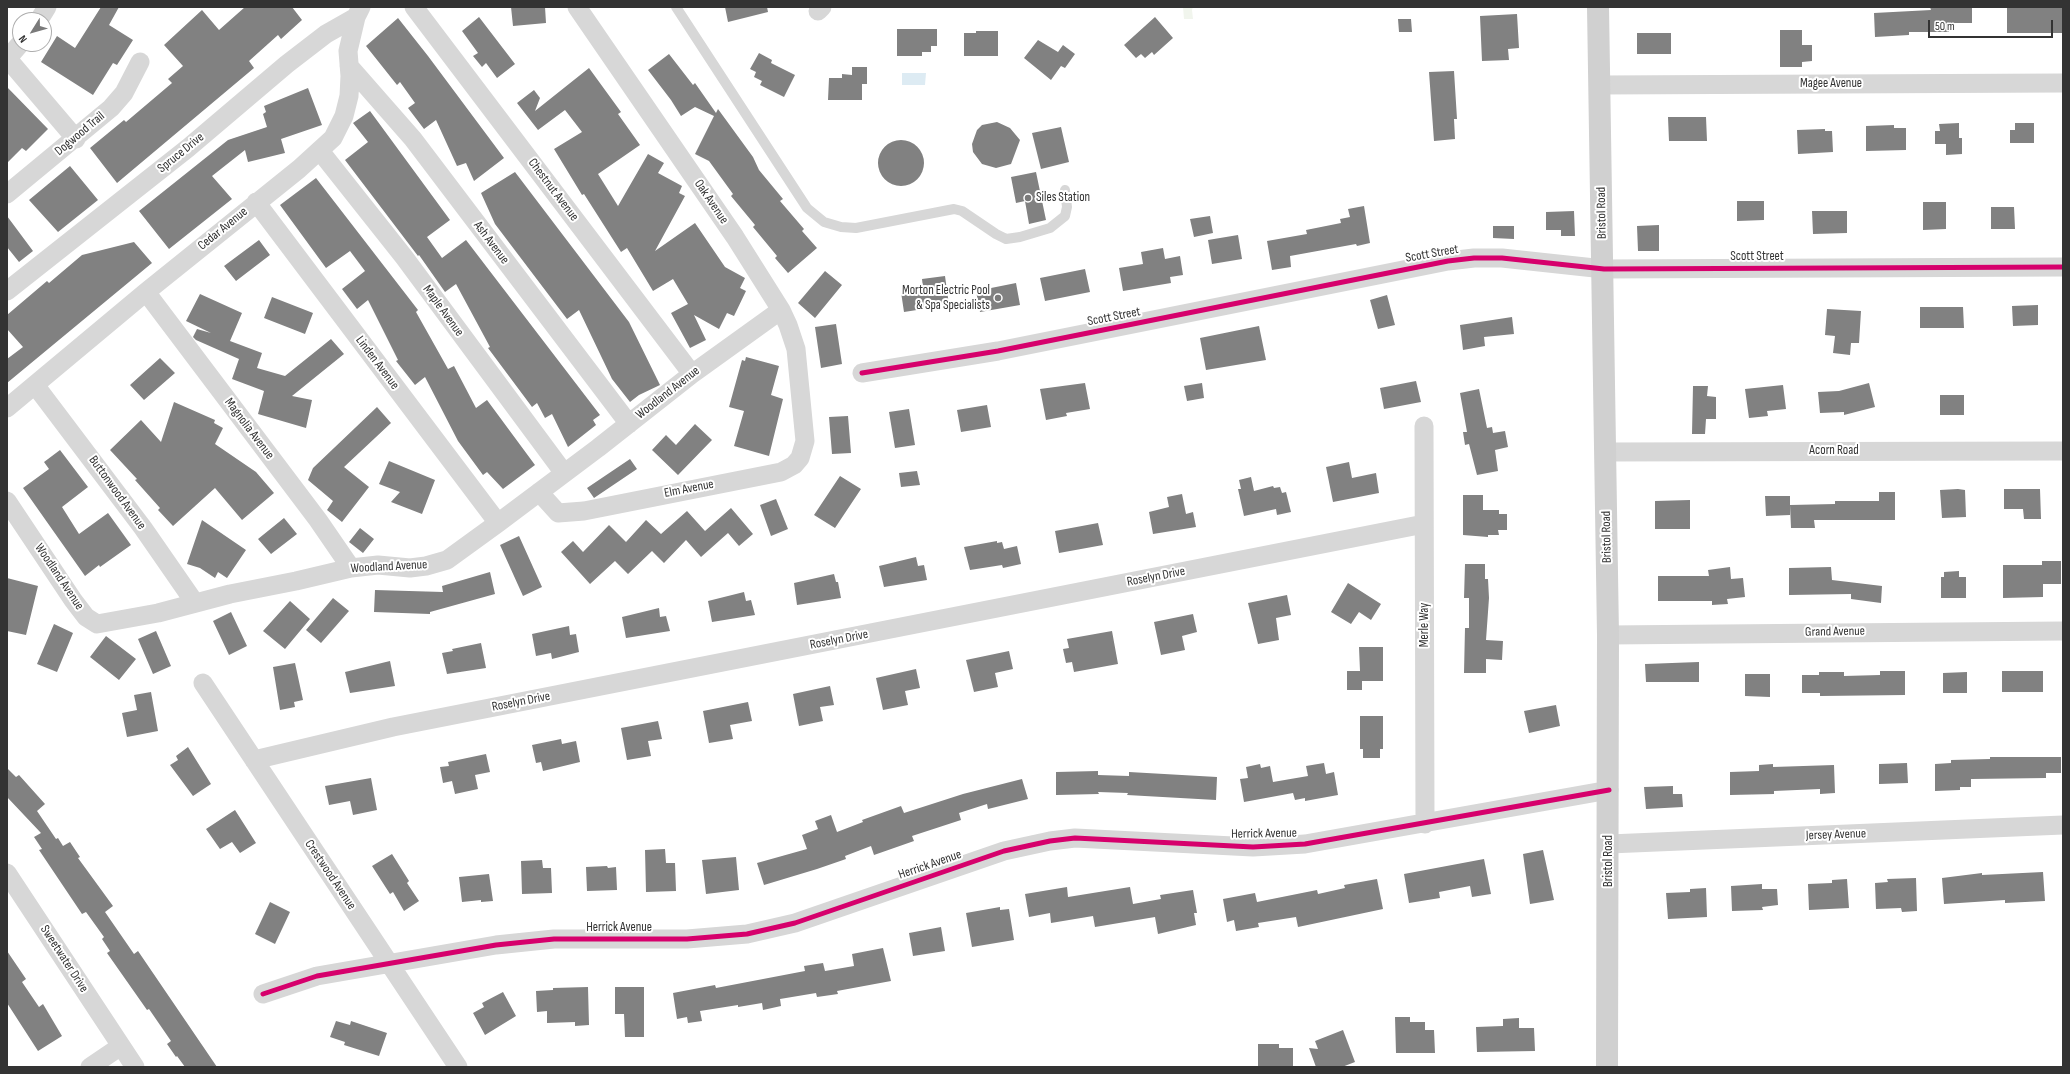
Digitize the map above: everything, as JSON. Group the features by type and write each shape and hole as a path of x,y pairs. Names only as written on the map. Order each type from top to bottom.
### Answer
{"main road":[{"name":"Bristol Road","path":"1598,7 1604,269 1608,635 1609,844 1607,1067"}],"street":[{"name":"Oak Avenue","path":"577,7 738,241 781,310 796,349 803,416"},
{"name":"Chestnut Avenue","path":"422,9 692,374"},
{"name":"Cedar Avenue","path":"7,408 146,292 320,151 333,138 344,116 349,96 348,51 358,12"},
{"name":"Spruce Drive","path":"7,292 188,148 292,60 358,12"},
{"path":"7,58 76,139"},
{"name":"Dogwood Trail","path":"7,194 76,139 111,108 124,93 140,62"},
{"name":"Ash Avenue","path":"349,66 414,139 630,424"},
{"name":"Magee Avenue","path":"1600,85 2063,83"},
{"name":"Maple Avenue","path":"320,151 404,257 564,473"},
{"name":"Linden Avenue","path":"256,202 498,523"},
{"name":"Scott Street","path":"862,373 1033,344 1448,261 1502,258 1604,269 2063,267"},
{"name":"Magnolia Avenue","path":"146,292 318,520 351,568"},
{"name":"Woodland Avenue","path":"7,501 73,600 92,622 105,624 351,568 378,565 410,568 438,563 447,560 498,523 630,424 692,374 781,310"},
{"name":"Buttonwood Avenue","path":"35,385 143,528 195,603"},
{"name":"Elm Avenue","path":"539,492 553,509 563,514 781,472 794,465 800,458 804,448 803,416"},
{"name":"Merle Way","path":"1424,426 1425,824"},
{"name":"Acorn Road","path":"1606,452 2063,451"},
{"name":"Roselyn Drive","path":"254,760 393,727 1424,524"},
{"name":"Grand Avenue","path":"1608,635 2063,631"},
{"name":"Crestwood Avenue","path":"203,683 458,1067"},
{"name":"Herrick Avenue","path":"263,994 317,976 496,945 554,939 687,938 747,934 795,923 1004,851 1050,841 1076,838 1279,846 1305,844 1425,824 1609,790"},
{"name":"Jersey Avenue","path":"1609,844 2063,825"},
{"name":"Sweetwater Drive","path":"7,873 134,1067"},
{"path":"90,1067 121,1046"}],"lane":[{"path":"676,7 807,208 824,222 841,227 856,228 954,209 962,211 1006,239 1020,237 1050,228 1066,216 1067,207 1065,190"}],"shaded area":[{"path":"1183,7 1193,7 1193,19 1184,19"},
{"path":"902,73 926,73 925,85 902,85"}],"building":[{"path":"101,7 119,7 109,25 133,40 117,65 113,63 93,95 41,62 47,52 52,52 52,44 57,36 75,48"},
{"path":"245,7 292,7 302,20 281,39 278,35 249,61 254,68 117,183 90,148 124,120 126,122 172,83 168,79 183,66 164,45 202,10 219,30"},
{"path":"511,7 545,7 546,23 513,26"},
{"path":"725,7 767,7 768,12 728,22"},
{"path":"1930,7 1972,7 1972,23 1949,23 1949,32 1909,32 1909,35 1875,37 1874,13 1931,10"},
{"path":"2007,7 2063,7 2063,33 2007,33"},
{"path":"1517,14 1519,48 1508,49 1509,60 1482,61 1480,16"},
{"path":"479,17 515,64 497,78 486,63 482,67 473,56 478,53 462,31"},
{"path":"1155,17 1173,38 1154,55 1152,52 1145,58 1141,54 1136,58 1124,45"},
{"path":"398,18 504,158 474,181 466,163 457,166 436,120 424,129 408,108 415,103 400,82 397,85 366,46"},
{"path":"1398,19 1411,19 1412,32 1399,32"},
{"path":"897,29 937,29 937,46 931,46 931,52 922,52 922,56 897,56"},
{"path":"1780,30 1802,30 1802,45 1812,45 1812,61 1802,62 1802,67 1780,67"},
{"path":"976,31 998,31 998,56 964,56 964,33 976,33"},
{"path":"1637,33 1671,33 1671,54 1637,54"},
{"path":"1038,40 1058,52 1063,45 1075,54 1065,68 1061,66 1051,80 1024,58"},
{"path":"759,53 772,60 771,63 795,75 784,97 760,85 762,81 754,77 756,72 750,69"},
{"path":"669,54 693,85 695,83 716,113 718,109 753,157 759,170 783,199 780,201 804,229 802,231 817,248 788,273 775,258 777,256 753,227 755,225 731,196 733,194 709,161 695,154 714,116 695,107 681,116 671,100 648,70"},
{"path":"852,67 867,67 867,84 862,84 862,100 828,100 829,78 842,78 842,74 852,75"},
{"path":"589,68 621,112 618,114 640,145 598,174 618,206 648,154 664,163 658,173 682,186 679,193 685,196 655,251 695,223 725,267 745,278 740,288 746,291 734,316 727,313 719,329 694,315 706,340 690,348 671,313 688,304 673,279 653,291 627,248 621,252 584,194 582,195 554,149 582,132 565,110 538,130 517,103 534,90 540,98 535,111"},
{"path":"1454,71 1457,119 1454,119 1455,139 1434,141 1429,72"},
{"path":"7,87 48,129 26,151 22,148 7,163"},
{"path":"308,88 322,125 281,139 285,153 248,162 245,150 212,176 232,199 169,249 139,211 228,140 267,127 263,114 266,112 264,106"},
{"path":"370,111 450,220 427,237 442,258 466,240 600,415 593,420 596,425 568,447 552,414 545,418 537,403 532,407 488,348 490,347 456,284 445,292 419,255 418,256 345,160 368,142 353,123"},
{"path":"1668,117 1706,117 1707,141 1669,141"},
{"path":"997,122 1010,128 1020,140 1011,164 996,168 982,164 973,152 972,144 977,130 982,125"},
{"path":"1959,123 1959,138 1962,138 1962,154 1946,155 1946,144 1935,144 1935,131 1940,131 1939,124"},
{"path":"2015,123 2034,123 2034,143 2010,143 2010,130 2015,130"},
{"path":"1894,125 1894,128 1906,128 1906,150 1866,151 1866,126"},
{"path":"1061,127 1069,162 1041,169 1032,133"},
{"path":"1825,129 1825,131 1832,131 1833,152 1798,154 1797,130"},
{"path":"901,140 914,144 920,150 924,163 920,176 914,182 901,186 888,182 882,176 878,163 882,150 888,144"},
{"path":"70,166 98,200 58,232 29,200"},
{"path":"515,172 629,322 660,385 639,395 630,402 612,379 579,310 567,319 495,224 481,193"},
{"name":"Siles Station","path":"1036,172 1046,220 1029,224 1025,201 1016,203 1011,177"},
{"path":"316,178 418,310 416,312 448,369 454,366 476,408 487,400 535,465 503,489 487,472 483,475 458,441 425,377 415,385 396,361 398,360 368,300 357,309 342,289 365,271 350,251 326,268 280,205"},
{"path":"1737,201 1764,201 1764,220 1737,221"},
{"path":"1923,202 1946,202 1946,229 1923,230"},
{"path":"1364,206 1370,243 1357,246 1356,244 1290,256 1291,267 1272,270 1267,241 1307,234 1306,230 1341,223 1340,219 1350,217 1348,209"},
{"path":"1991,207 2014,207 2015,229 1991,229"},
{"path":"1574,211 1575,236 1561,236 1561,230 1546,230 1546,212"},
{"path":"1812,211 1847,211 1847,233 1813,234"},
{"path":"7,216 33,251 19,262 7,247"},
{"path":"1210,216 1213,233 1194,237 1190,219"},
{"path":"1659,225 1659,251 1638,251 1637,226"},
{"path":"1493,226 1514,226 1514,239 1493,238"},
{"path":"1238,235 1242,259 1212,264 1208,240"},
{"path":"259,240 270,255 236,281 224,266"},
{"path":"134,242 152,263 7,383 7,359 23,347 7,329 7,315 47,281 49,283 82,255"},
{"path":"1163,248 1165,259 1180,256 1183,275 1170,277 1171,283 1123,291 1119,268 1143,264 1141,252"},
{"path":"1085,269 1090,292 1045,301 1040,278"},
{"path":"825,271 842,285 815,318 798,303"},
{"path":"945,276 949,305 904,312 901,292 923,288 922,279"},
{"name":"Morton Electric Pool & Spa Specialists","path":"1016,283 1020,305 980,312 976,291"},
{"path":"200,294 242,313 230,341 262,353 257,368 285,376 331,339 344,354 292,396 312,400 306,428 258,414 264,391 232,379 239,359 196,340 193,337 197,329 211,333 186,321"},
{"path":"1387,295 1395,325 1378,329 1370,300"},
{"path":"272,297 313,313 305,334 264,318"},
{"path":"2038,305 2038,325 2013,326 2012,306"},
{"path":"1920,307 1963,307 1964,328 1920,328"},
{"path":"1827,309 1861,311 1859,343 1851,343 1850,355 1833,353 1835,336 1825,335"},
{"path":"1512,317 1514,334 1484,337 1485,346 1463,350 1460,325"},
{"path":"836,324 842,364 821,368 815,327"},
{"path":"1259,326 1266,360 1206,370 1200,338"},
{"path":"746,357 779,366 771,395 783,399 769,456 734,446 744,411 729,407 742,360 745,361"},
{"path":"160,358 175,373 144,400 130,385"},
{"path":"1416,381 1421,402 1384,409 1380,388"},
{"path":"1085,383 1090,409 1066,413 1067,416 1046,420 1040,389"},
{"path":"1202,383 1204,398 1187,401 1184,386"},
{"path":"1869,383 1875,407 1844,415 1844,412 1820,413 1818,392 1839,391"},
{"path":"1783,385 1786,409 1767,411 1768,416 1749,418 1745,389"},
{"path":"1693,386 1708,386 1707,396 1716,397 1716,419 1706,419 1705,434 1692,434"},
{"path":"1479,389 1487,428 1492,427 1493,433 1505,431 1508,447 1495,450 1498,471 1477,475 1469,444 1465,445 1463,432 1467,432 1460,393"},
{"path":"1940,395 1964,395 1964,415 1940,415"},
{"path":"174,402 215,420 214,423 223,428 215,444 256,472 274,493 242,520 215,488 173,526 158,510 160,508 135,480 137,479 110,450 141,420 161,442"},
{"path":"987,405 991,427 961,432 957,410"},
{"path":"377,407 391,423 344,467 369,487 342,522 327,510 333,501 308,480 313,468"},
{"path":"909,409 915,445 895,448 889,412"},
{"path":"848,416 851,453 832,454 829,417"},
{"path":"695,424 712,440 678,475 652,450 666,435 676,445"},
{"path":"60,450 88,487 62,507 79,534 108,513 131,545 100,567 99,565 85,576 23,488 49,469 44,462"},
{"path":"630,459 637,469 594,498 587,488"},
{"path":"389,461 435,480 422,514 391,502 400,492 379,484"},
{"path":"1349,462 1352,478 1376,473 1379,493 1333,502 1326,467"},
{"path":"917,471 920,485 901,487 899,473"},
{"path":"840,476 861,489 835,528 814,515"},
{"path":"1251,477 1254,491 1273,486 1274,488 1280,487 1282,493 1286,492 1291,512 1277,515 1276,509 1244,516 1238,489 1241,489 1239,480"},
{"path":"2004,489 2040,489 2041,519 2024,519 2023,509 2004,509"},
{"path":"1940,490 1965,490 1966,517 1942,518"},
{"path":"1879,492 1895,492 1895,520 1814,520 1815,528 1791,528 1790,505 1835,504 1835,501 1879,501"},
{"path":"1182,494 1186,514 1193,512 1196,527 1153,534 1149,512 1169,507 1167,497"},
{"path":"1463,495 1483,495 1483,510 1499,510 1499,514 1507,514 1507,530 1498,530 1499,535 1488,535 1488,537 1463,535"},
{"path":"1765,496 1790,496 1790,515 1766,516"},
{"path":"776,499 788,529 771,536 760,505"},
{"path":"1690,500 1690,529 1655,529 1655,501"},
{"path":"731,508 753,534 739,546 728,533 701,557 686,540 664,563 652,551 628,574 615,561 590,584 561,552 573,541 583,552 609,525 626,542 646,520 661,534 687,511 705,531"},
{"path":"284,518 297,534 271,554 258,539"},
{"path":"202,520 246,550 227,578 218,572 215,578 200,568 187,564"},
{"path":"1098,523 1103,545 1059,553 1055,531"},
{"path":"360,528 374,539 363,553 349,542"},
{"path":"519,536 542,587 523,596 500,545"},
{"path":"997,541 997,543 1002,542 1004,549 1017,546 1021,564 1003,568 1002,565 970,570 964,547"},
{"path":"916,557 918,566 924,565 927,580 884,587 879,566"},
{"path":"2042,561 2061,561 2061,584 2043,584 2043,597 2003,598 2003,565 2042,565"},
{"path":"1465,564 1485,564 1485,579 1488,579 1489,598 1486,640 1503,641 1502,660 1486,659 1486,673 1464,673 1465,628 1469,628 1469,598 1464,598"},
{"path":"1730,567 1731,579 1743,578 1745,597 1727,599 1728,604 1712,605 1712,601 1658,601 1658,576 1709,576 1708,570"},
{"path":"1831,567 1832,580 1882,586 1881,603 1851,599 1851,594 1789,595 1789,568"},
{"path":"1959,571 1959,577 1966,577 1966,598 1941,598 1941,577 1944,577 1944,572"},
{"path":"490,572 495,594 430,612 430,614 374,612 375,590 443,592 442,586"},
{"path":"834,574 836,582 838,582 841,598 797,605 794,583"},
{"path":"7,578 38,586 26,635 7,631"},
{"path":"1348,583 1381,604 1371,620 1359,612 1351,624 1331,612"},
{"path":"744,592 746,601 751,600 755,615 712,622 708,601"},
{"path":"1287,595 1291,615 1276,618 1279,640 1258,644 1248,603"},
{"path":"333,598 349,611 321,643 306,630"},
{"path":"290,601 310,619 285,649 263,631"},
{"path":"659,608 660,617 666,616 670,631 626,638 622,617"},
{"path":"231,612 247,646 229,655 213,621"},
{"path":"1193,614 1197,632 1182,636 1185,650 1161,655 1154,622"},
{"path":"54,624 73,633 57,672 37,664"},
{"path":"569,626 570,635 576,634 579,652 552,659 551,653 536,656 532,634"},
{"path":"156,631 171,666 153,674 138,639"},
{"path":"1112,631 1118,664 1074,672 1072,662 1066,663 1063,649 1069,648 1067,639"},
{"path":"106,636 136,659 119,680 90,657"},
{"path":"481,643 486,668 447,674 442,653 453,651 452,649"},
{"path":"1359,647 1383,647 1383,681 1362,681 1362,690 1347,690 1347,671 1360,671"},
{"path":"1009,651 1013,669 995,673 998,687 974,692 966,660"},
{"path":"390,661 395,686 350,693 345,672"},
{"path":"1699,662 1699,682 1646,682 1645,664"},
{"path":"295,663 303,700 294,702 295,707 280,710 273,667"},
{"path":"916,669 920,688 905,691 908,705 883,710 876,678"},
{"path":"1880,671 1905,671 1905,695 1820,696 1820,693 1802,693 1802,675 1819,675 1819,672 1844,672 1844,676 1880,675"},
{"path":"2002,671 2043,671 2043,692 2002,692"},
{"path":"1967,672 1967,693 1943,693 1943,673"},
{"path":"1745,674 1770,674 1770,697 1745,696"},
{"path":"830,686 834,705 820,707 823,721 799,726 793,694"},
{"path":"151,692 158,731 127,737 122,713 137,710 134,695"},
{"path":"748,702 752,721 730,725 733,739 709,743 703,711"},
{"path":"1556,705 1560,726 1529,733 1524,711"},
{"path":"1360,716 1383,716 1383,749 1380,749 1380,758 1363,758 1363,749 1360,749"},
{"path":"658,721 662,739 648,741 651,756 627,760 621,728"},
{"path":"561,739 562,744 576,741 580,762 543,771 541,762 536,763 532,745"},
{"path":"188,747 211,784 193,796 170,765 178,760 176,756"},
{"path":"486,754 490,772 475,775 478,789 455,794 452,781 443,783 440,767 449,766 448,762"},
{"path":"1990,757 2061,757 2061,773 2046,773 2046,778 1971,779 1971,787 1960,787 1960,790 1935,791 1935,764 1951,763 1951,760 1990,759"},
{"path":"1324,763 1326,774 1334,772 1338,795 1305,801 1305,798 1295,800 1293,793 1244,802 1240,779 1248,778 1246,767 1260,764 1261,768 1270,766 1273,782 1308,776 1306,766"},
{"path":"1907,763 1908,783 1879,784 1879,764"},
{"path":"1773,764 1773,767 1834,765 1835,793 1820,794 1820,789 1774,791 1774,794 1730,795 1730,772 1759,771 1759,765"},
{"path":"7,768 16,777 19,775 45,804 37,811 56,839 58,838 63,846 70,842 80,857 78,858 113,906 105,912 134,954 138,951 217,1067 185,1067 177,1056 176,1057 167,1044 171,1041 107,953 110,951 102,939 104,937 86,912 82,914 39,850 42,849 34,837 41,833 7,797"},
{"path":"1098,771 1098,775 1129,776 1129,772 1217,777 1216,800 1098,792 1099,794 1056,795 1056,772"},
{"path":"371,778 377,810 353,815 350,801 329,805 325,786"},
{"path":"1022,779 1028,799 988,809 987,804 959,813 961,820 912,836 914,841 874,855 871,846 845,856 846,859 764,885 757,863 807,849 802,835 818,829 815,821 831,815 837,832 863,822 862,820 901,806 904,813 963,794"},
{"path":"1673,786 1673,794 1682,794 1683,807 1646,809 1644,787"},
{"path":"235,810 256,843 240,853 232,842 220,849 206,829"},
{"path":"665,849 666,863 675,863 676,891 646,892 645,850"},
{"path":"1543,850 1554,900 1530,904 1523,854"},
{"path":"392,854 409,881 407,883 419,901 404,911 393,892 390,894 372,866"},
{"path":"736,857 739,890 706,894 702,860"},
{"path":"1484,859 1491,894 1472,897 1470,886 1439,892 1440,898 1409,903 1404,874"},
{"path":"542,860 543,868 551,868 552,893 522,894 521,861"},
{"path":"607,866 608,868 616,867 617,890 587,891 586,867"},
{"path":"2043,872 2045,901 2005,903 2005,900 1944,904 1942,878 1982,873 1982,875"},
{"path":"489,874 493,901 481,902 481,900 462,902 459,877"},
{"path":"1916,878 1917,911 1902,912 1901,908 1876,909 1875,883 1888,882 1887,879"},
{"path":"1377,879 1383,909 1298,927 1296,917 1258,923 1259,927 1236,931 1234,920 1227,922 1223,899 1255,893 1257,902 1317,890 1318,894 1345,888 1344,885"},
{"path":"1847,879 1849,908 1809,910 1808,884 1832,883 1832,880"},
{"path":"1762,884 1762,889 1777,889 1778,905 1762,907 1763,910 1732,911 1731,886"},
{"path":"1067,887 1068,897 1130,887 1133,904 1161,899 1160,895 1193,890 1197,913 1194,913 1196,925 1158,934 1155,917 1095,927 1093,916 1051,923 1050,913 1029,917 1025,894"},
{"path":"1706,888 1707,917 1668,919 1666,893 1690,892 1690,889"},
{"path":"270,902 290,912 275,944 255,934"},
{"path":"1000,907 1000,910 1009,909 1014,940 972,947 966,913"},
{"path":"941,927 945,951 913,956 909,933"},
{"path":"883,948 891,981 837,991 838,994 817,997 816,993 780,999 781,1006 763,1010 762,1003 700,1011 702,1021 688,1023 687,1017 677,1019 673,993 715,985 716,988 805,971 804,966 823,963 825,971 854,966 852,954"},
{"path":"7,951 26,979 22,982 39,1007 43,1004 62,1036 38,1051 7,1003"},
{"path":"588,987 589,1025 575,1026 575,1022 547,1023 547,1011 537,1012 536,991 553,990 553,988"},
{"path":"615,987 644,987 644,1037 625,1037 624,1014 615,1014"},
{"path":"503,992 516,1016 485,1035 473,1013 484,1007 482,1003"},
{"path":"1395,1017 1410,1017 1410,1022 1425,1022 1425,1030 1434,1030 1435,1053 1396,1053"},
{"path":"1519,1018 1519,1028 1534,1028 1535,1051 1477,1052 1476,1027 1503,1026 1503,1019"},
{"path":"336,1021 350,1025 351,1021 387,1033 379,1056 344,1045 345,1042 330,1037"},
{"path":"1343,1030 1355,1062 1342,1067 1316,1067 1309,1048 1318,1049 1315,1041"},
{"path":"1258,1044 1279,1044 1279,1048 1293,1048 1293,1067 1258,1067"}],"cycle path":[{"path":"862,373 998,351 1448,261 1474,258 1502,258 1604,269 2063,267"},
{"path":"263,994 317,976 496,945 554,939 687,939 747,934 795,923 1004,851 1050,841 1075,838 1253,847 1305,844 1609,790"}],"place":[{"name":"Siles Station","path":"1028,198"},
{"name":"Morton Electric Pool & Spa Specialists","path":"998,298"}]}
